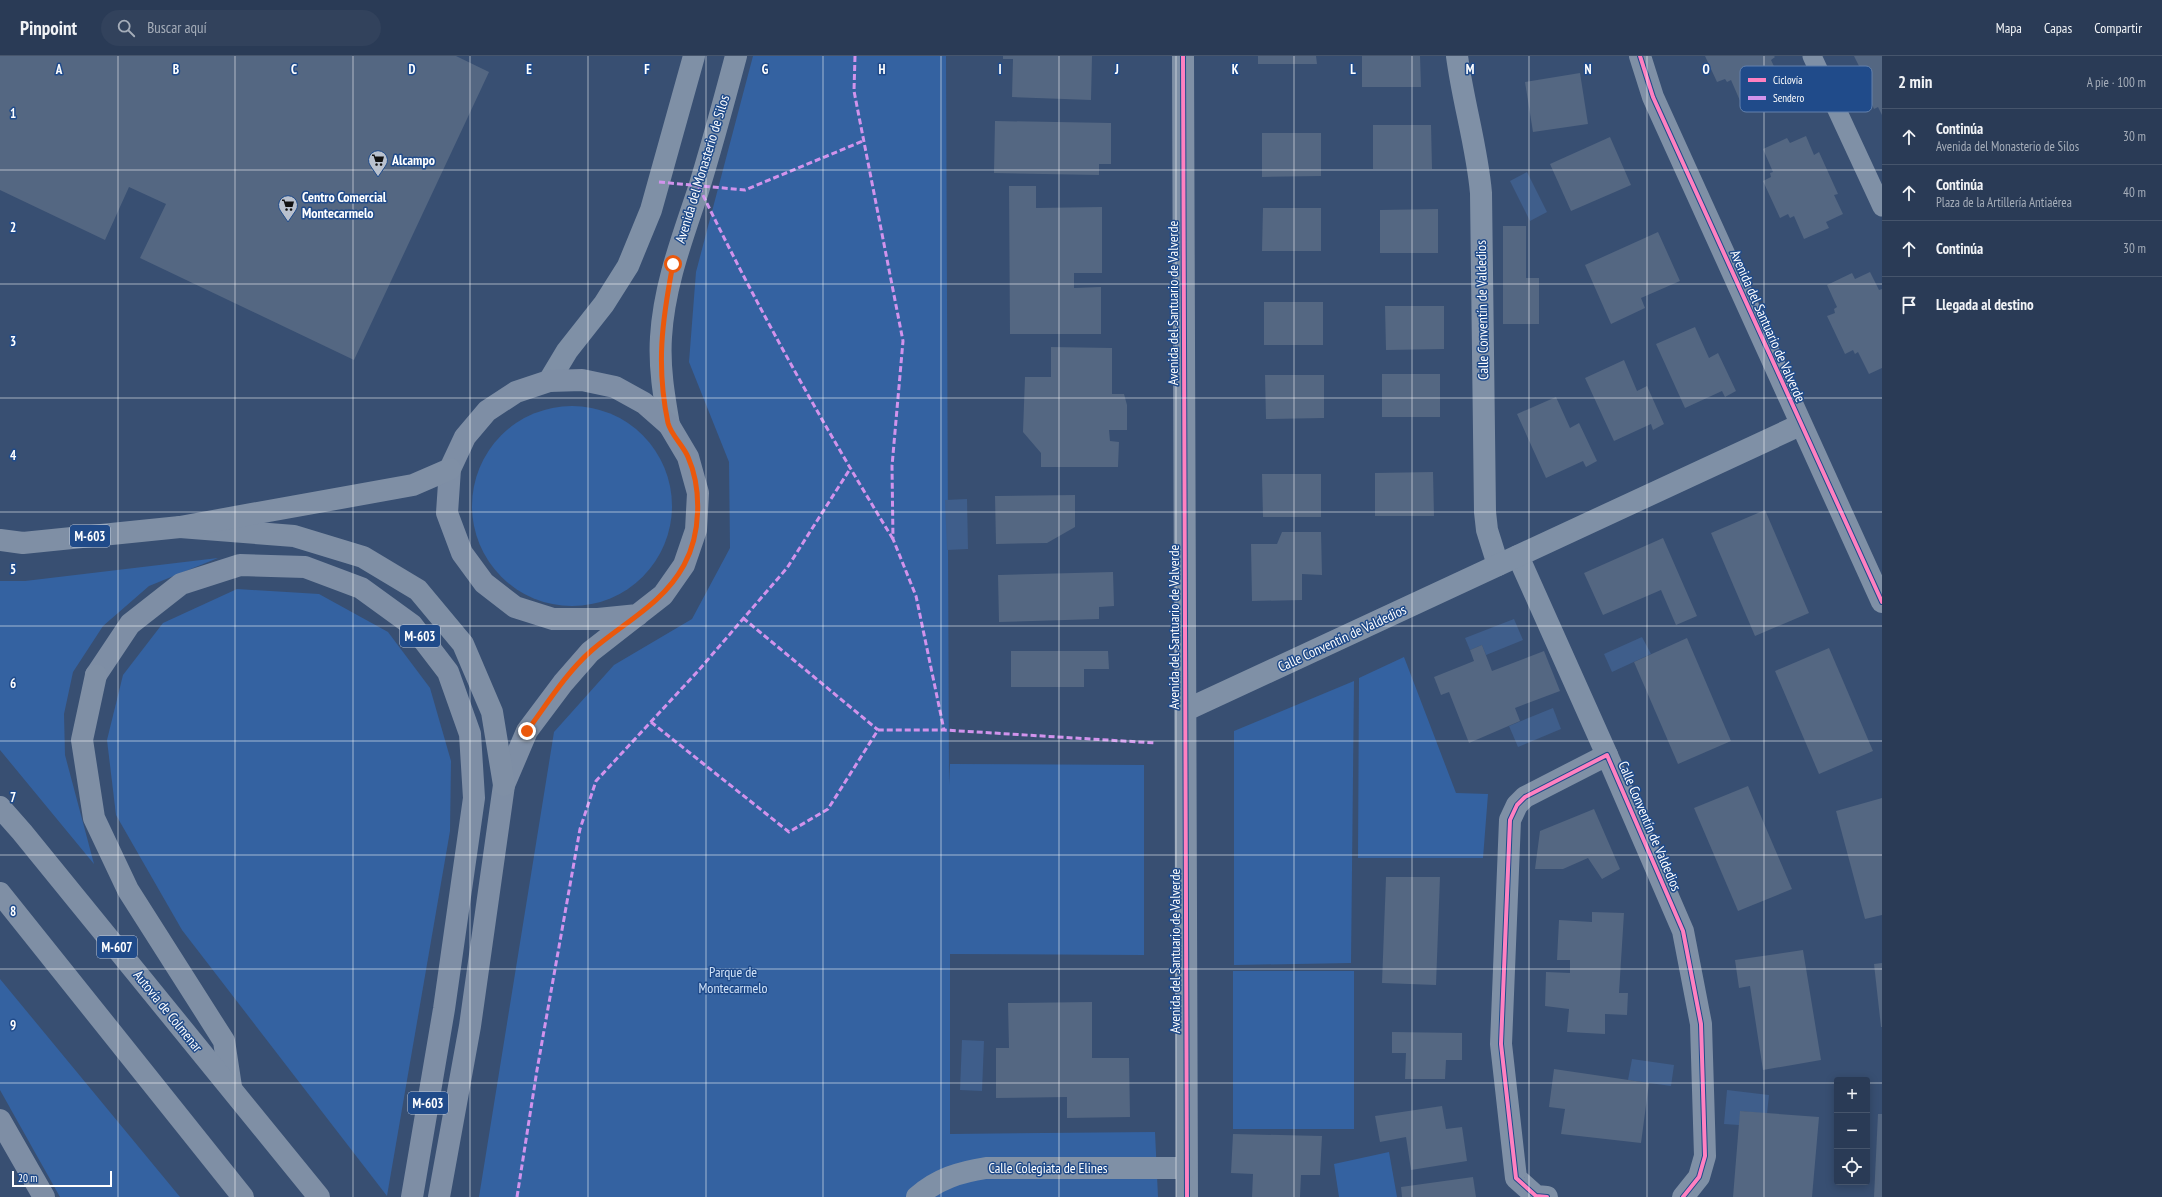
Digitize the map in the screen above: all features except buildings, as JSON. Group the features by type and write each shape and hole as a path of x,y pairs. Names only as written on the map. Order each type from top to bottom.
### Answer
{"highway":[{"path":"180,527 412,485 450,469"},
{"name":"M-603","path":"0,540 23,543 180,527 294,536 363,557 418,590 463,644 492,712 504,785"},
{"path":"96,675 82,740 94,818 128,890 224,1041 232,1089"},
{"name":"Autovía de Colmenar","path":"0,807 22,832 319,1197"},
{"path":"0,893 243,1197"}],"main road":[{"path":"582,380 615,387 644,402 669,425 688,457 698,493 696,530 684,565 663,595 638,615 598,619 552,619 515,607 484,583 462,552 447,513 450,469 465,437 487,411 516,392 549,381 582,380"},
{"name":"M-603","path":"96,675 130,624 182,584 240,565 305,567 361,588 412,625 448,672 470,734 474,798 444,1009 412,1197"},
{"name":"M-603","path":"439,1197 470,1026 504,785 527,731 563,683 590,652 638,615"},
{"path":"0,1120 44,1197"}],"street":[{"path":"549,381 567,351 604,304 628,266 651,210 694,56"},
{"name":"Avenida del Monasterio de Silos","path":"669,425 660,368 661,338 665,306 673,264 699,187 736,56"},
{"name":"Avenida del Santuario de Valverde","path":"1183,56 1187,1197"},
{"name":"Calle Conventín de Valdedios","path":"1457,56 1460,79 1477,158 1481,193 1485,512 1487,530 1498,565"},
{"name":"Avenida del Santuario de Valverde","path":"1640,56 1653,97 1800,425 1882,602"},
{"name":"Calle Conventín de Valdedios","path":"1186,710 1800,425"},
{"name":"Calle Conventín de Valdedios","path":"1518,556 1607,755 1683,931 1701,1024 1705,1156 1699,1177 1683,1197"},
{"name":"Calle Conventín de Valdedios","path":"1547,1197 1536,1196 1516,1178 1501,1044 1510,820 1517,805 1524,797 1607,755"},
{"name":"Calle Colegiata de Elines","path":"917,1197 944,1179 962,1171 986,1168 1186,1168"}],"lane":[{"path":"1812,56 1817,66"},
{"path":"1838,112 1882,207"}],"green space":[{"name":"Parque de Montecarmelo","path":"753,56 946,56 949,785 950,764 1144,765 1144,955 950,954 950,1134 1155,1132 1158,1197 479,1197 554,732 614,665 692,619 730,548 729,462 689,362 696,272"},
{"path":"572,406 591,408 619,418 635,429 649,443 660,459 664,468 670,487 672,506 670,525 660,553 649,569 635,583 619,594 610,598 591,604 572,606 553,604 525,594 509,583 495,569 484,553 480,544 474,525 472,506 474,487 484,459 495,443 509,429 525,418 534,414 553,408"},
{"path":"218,558 149,586 103,626 73,672 64,714 65,755 94,864 0,750 0,581 25,581"},
{"path":"237,589 319,594 388,632 430,688 451,761 450,831 387,1196 182,930 116,815 107,740 123,675 163,623"},
{"path":"1404,657 1456,793 1488,794 1483,858 1358,858 1359,678"},
{"path":"1354,681 1351,963 1234,965 1234,731"},
{"path":"1233,971 1354,971 1354,1129 1233,1129"},
{"path":"0,979 180,1197 60,1197 0,1090"},
{"path":"1389,1152 1397,1197 1339,1197 1334,1164"}],"shaded area":[{"path":"1527,172 1547,212 1530,221 1510,181"},
{"path":"967,499 968,549 947,550 945,500"},
{"path":"1514,619 1523,640 1486,655 1482,645 1470,650 1465,638"},
{"path":"1642,637 1651,654 1612,672 1604,654"},
{"path":"1553,708 1561,729 1518,747 1509,726"},
{"path":"962,1040 984,1041 982,1091 960,1090"},
{"path":"1632,1059 1674,1065 1671,1086 1628,1080"},
{"path":"1727,1090 1769,1095 1767,1114 1741,1111 1739,1125 1724,1124"}],"marked path":[{"path":"855,56 854,91 903,341 892,466 893,539 916,596 944,730"},
{"path":"659,182 745,190 863,141"},
{"path":"699,187 767,321 841,453 893,539"},
{"path":"517,1197 537,1070 580,829 596,781 698,671 787,568 850,469"},
{"path":"743,618 878,730"},
{"path":"651,722 789,832 828,809 878,730 944,730 1156,743"}],"cycle path":[{"path":"1183,56 1187,1197"},
{"path":"1640,56 1653,97 1882,602"},
{"path":"1547,1197 1536,1196 1516,1178 1501,1044 1510,820 1517,805 1525,797 1607,755 1683,931 1701,1024 1705,1156 1699,1177 1683,1197"}],"place":[{"name":"Alcampo","path":"378,177"},
{"name":"Centro Comercial Montecarmelo","path":"288,222"}],"route":[{"path":"527,731 563,683 590,652 663,595 684,565 696,530 698,493 688,457 669,425 660,368 661,338 665,306 673,264"}]}
